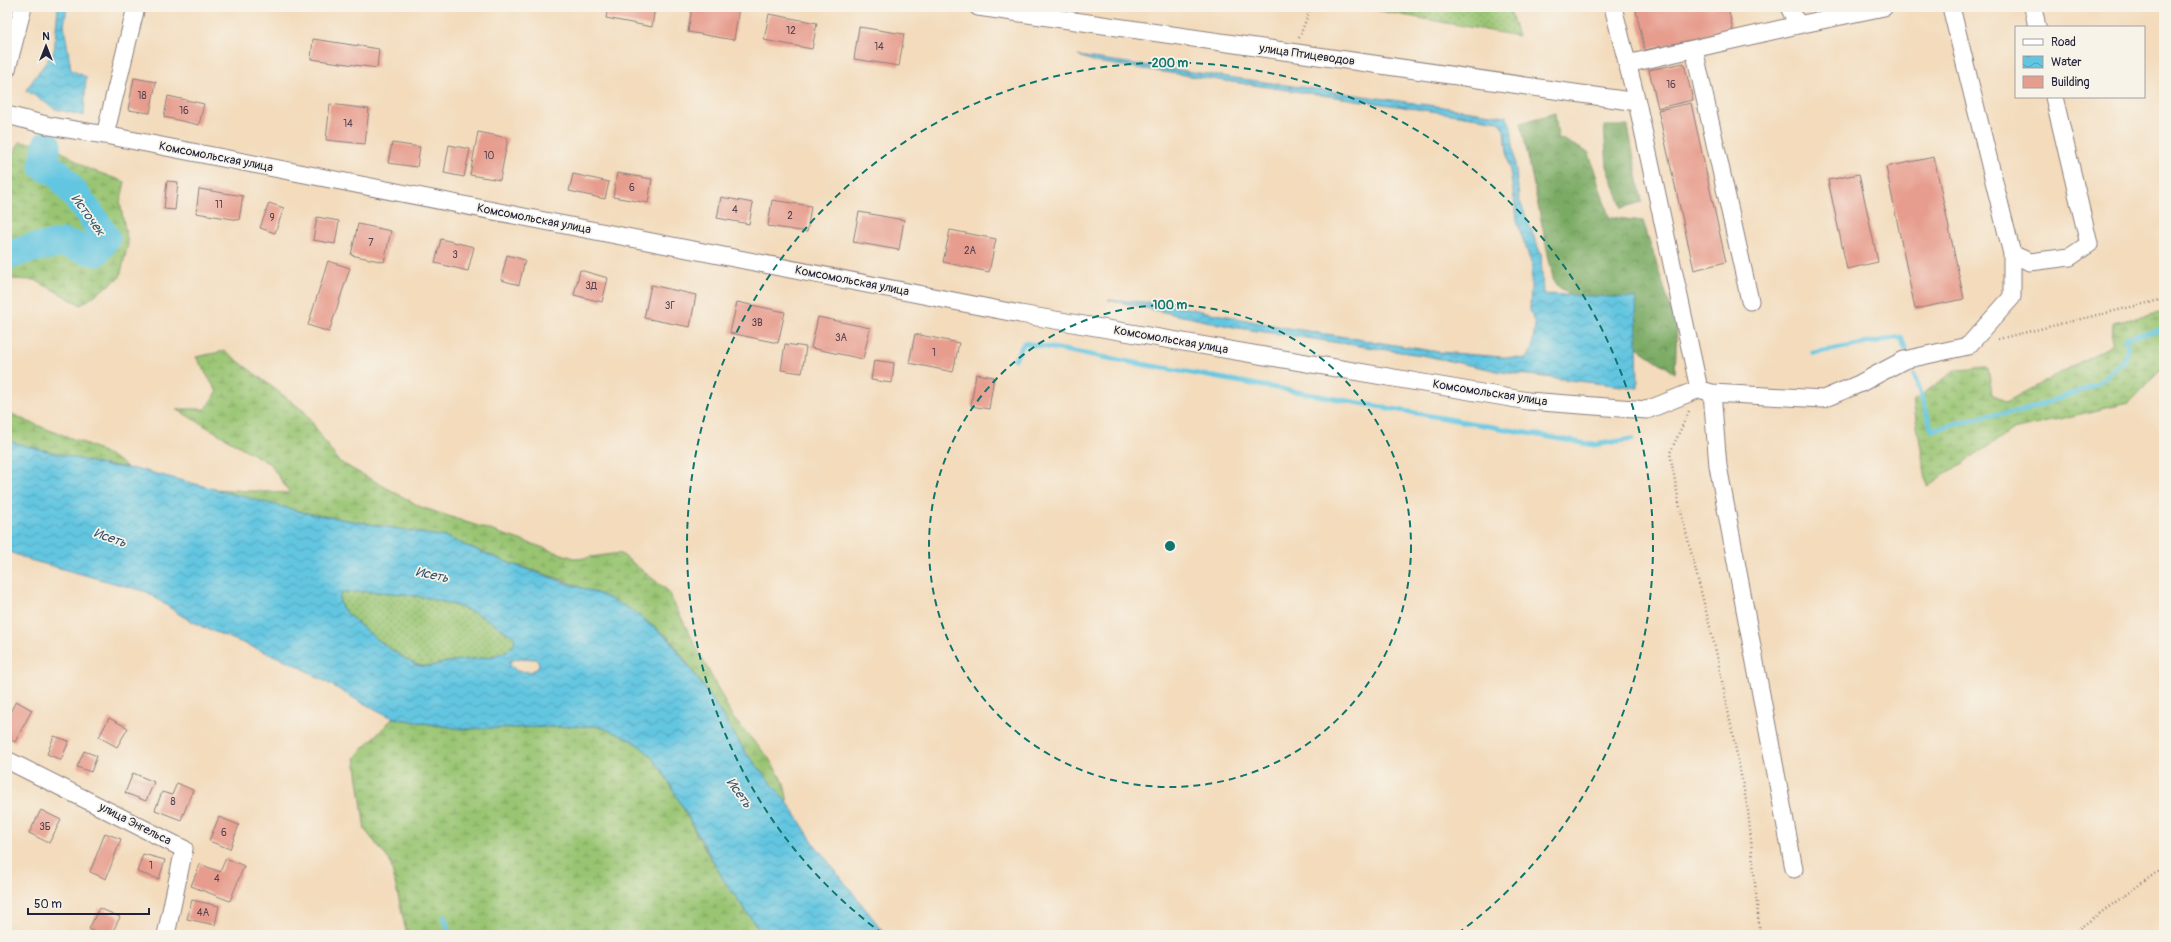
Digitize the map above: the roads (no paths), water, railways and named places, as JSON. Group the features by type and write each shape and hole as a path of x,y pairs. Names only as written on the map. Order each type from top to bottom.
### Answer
{"street":[{"path":"7,69 23,7"},
{"path":"106,135 136,7"},
{"name":"улица Птицеводов","path":"978,7 1637,102"},
{"path":"1613,7 1706,391 1718,466 1794,869"},
{"path":"1789,7 1798,25"},
{"path":"1627,64 1884,7"},
{"path":"1706,391 1823,399 1859,384 1904,360 1968,346 2012,297 2012,254 1951,7"},
{"path":"2033,7 2038,26"},
{"path":"1694,49 1750,300"},
{"path":"2012,254 2030,262 2070,257 2089,244 2054,98"},
{"name":"Комсомольская улица","path":"7,115 50,126 106,135 1020,314 1528,401 1647,410 1706,391"},
{"name":"улица Энгельса","path":"7,760 184,849 166,935"}],"water":[{"path":"58,7 67,7 64,25 71,70 86,77 84,116 55,109 26,90 54,51"},
{"path":"1078,56 1506,116 1511,126 1519,199 1541,255 1543,294 1636,298 1638,388 1502,372 1421,355 1238,328 1108,300 1161,303 1282,327 1439,352 1527,359 1532,349 1535,325 1530,310 1532,265 1518,225 1504,130 1499,121 1096,62"},
{"name":"Исеть","path":"7,441 103,465 142,470 306,513 445,537 509,563 602,595 630,609 669,639 710,696 746,753 788,803 815,845 886,935 763,935 723,879 663,772 649,754 635,742 613,732 596,726 461,729 393,718 359,701 295,664 203,627 182,616 147,592 30,560 7,551","holes":["343,592 391,593 423,597 439,601 482,616 514,637 515,643 503,652 487,657 453,661 433,666 420,666 403,658 349,616 341,606 339,598","520,658 536,659 539,663 538,668 530,672 517,671 510,665 510,661"]}],"waterway":[{"name":"Источек","path":"7,256 27,249 63,243 96,252 106,238 90,214 58,173 43,166 47,145"},
{"path":"1914,375 1932,430 1986,416 2023,411 2096,385 2123,361 2128,347 2125,338 2164,329"},
{"path":"1813,353 1901,337 1905,349"},
{"path":"1015,359 1024,343 1594,445 1632,439"},
{"path":"444,916 450,935"}]}
